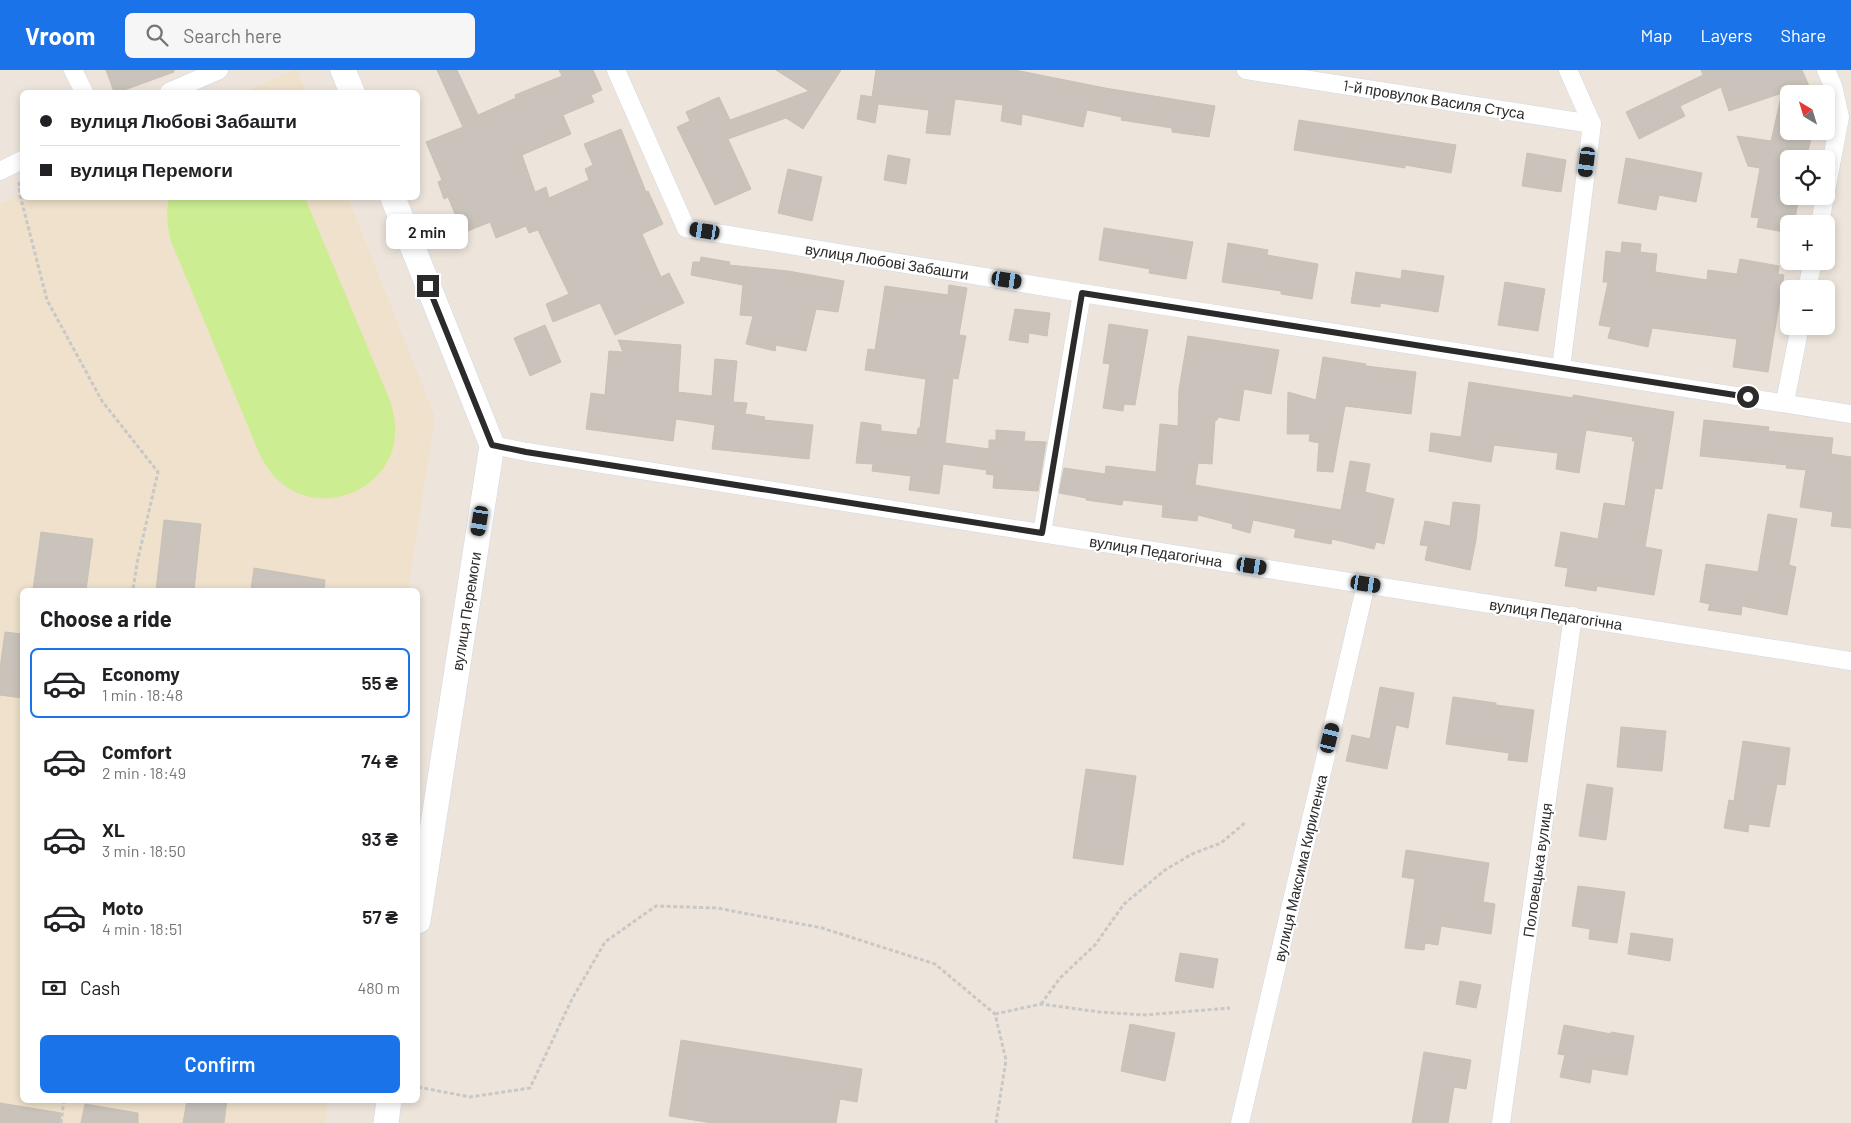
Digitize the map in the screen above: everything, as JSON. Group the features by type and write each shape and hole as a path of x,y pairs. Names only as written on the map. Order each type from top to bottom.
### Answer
{"street":[{"path":"74,70 83,90"},
{"path":"174,90 219,70"},
{"path":"343,70 351,90"},
{"name":"вулиця Любові Забашти","path":"616,70 686,228 1082,293 1786,402 1851,414"},
{"name":"1-й провулок Василя Стуса","path":"1246,70 1592,124"},
{"path":"1562,368 1592,124 1568,70"},
{"path":"1826,70 1833,86 1840,117 1834,150"},
{"path":"0,171 20,162"},
{"path":"395,200 492,445"},
{"path":"1042,533 1082,293"},
{"path":"1786,402 1798,335"},
{"name":"вулиця Педагогічна","path":"492,445 536,454 1851,661"},
{"name":"вулиця Перемоги","path":"420,908 492,445"},
{"name":"вулиця Максима Кириленка","path":"1240,1123 1366,584"},
{"name":"Половецька вулиця","path":"1502,1123 1573,616"},
{"path":"386,1123 389,1103"}],"path":[{"path":"20,162 20,195"},
{"path":"21,200 47,300 102,401 158,472 137,563 133,588"},
{"path":"1041,1004 1060,978 1095,945 1124,904 1165,870 1192,854 1221,843 1246,822"},
{"path":"420,1087 470,1097 530,1088 571,1001 605,942 656,906 717,908 831,931 935,964 995,1014 1006,1060 996,1123"},
{"path":"995,1014 1041,1004 1100,1012 1145,1015 1230,1008"},
{"path":"61,1123 64,1103"}],"shaded area":[{"path":"297,70 305,90 249,90"},
{"path":"20,195 20,200 349,200 435,417 408,588 20,588 20,1103 328,1103 325,1123 0,1123 0,204"}],"green space":[{"path":"169,200 306,200 394,414 393,448 386,465 374,479 360,489 344,496 327,498 309,497 293,491 278,480 268,468 260,455 171,241 167,209"}],"building":[{"path":"106,70 174,70 174,72 124,90 113,90"},
{"path":"437,70 457,70 478,115 516,98 515,95 562,76 559,70 593,70 602,90 591,95 594,102 563,115 571,134 522,155 535,192 546,187 549,198 589,180 585,169 593,165 584,144 621,129 646,192 648,191 663,224 642,234 661,277 669,273 684,303 615,335 600,303 553,322 546,304 569,294 538,230 529,233 526,226 496,238 490,222 463,233 448,197 444,199 438,182 442,180 426,142 463,127"},
{"path":"776,70 841,70 803,129 786,118 728,139 751,189 715,205 677,127 690,121 686,112 719,97 730,120 809,91"},
{"path":"876,70 1015,70 1105,88 1215,106 1209,137 1172,132 1172,128 1121,120 1122,117 1087,110 1083,127 1022,114 1021,125 1001,121 1003,105 955,99 950,135 926,133 929,110 878,104 875,123 857,119 861,95 872,97"},
{"path":"1701,70 1802,70 1809,85 1780,85 1780,94 1729,111 1721,87 1680,106 1685,116 1639,139 1626,112 1703,75"},
{"path":"1780,102 1780,140 1811,140 1808,150 1780,150 1780,205 1797,205 1796,215 1780,215 1780,231 1757,227 1759,218 1751,217 1760,168 1748,166 1737,136 1771,141"},
{"path":"1299,120 1456,145 1451,173 1405,165 1405,168 1294,150"},
{"path":"1527,153 1566,160 1561,192 1522,186"},
{"path":"888,155 910,159 906,184 884,180"},
{"path":"1626,158 1702,173 1696,202 1659,195 1656,210 1618,203"},
{"path":"788,169 822,177 812,221 778,213"},
{"path":"1104,228 1193,242 1186,279 1149,273 1150,269 1099,260"},
{"path":"1622,242 1641,244 1640,252 1657,254 1655,272 1707,280 1708,270 1737,274 1740,259 1779,266 1778,274 1784,275 1783,280 1780,280 1780,299 1768,372 1733,367 1737,339 1652,328 1648,347 1608,338 1611,327 1599,325 1608,282 1603,282 1606,251 1621,253"},
{"path":"1228,243 1268,250 1267,255 1318,264 1312,299 1281,294 1281,291 1222,282"},
{"path":"701,257 730,262 729,265 788,271 844,281 838,312 816,309 806,351 776,345 775,351 746,344 753,316 740,315 743,285 691,275 693,262 700,262"},
{"path":"1402,270 1444,276 1438,312 1380,303 1380,307 1351,303 1356,272 1401,279"},
{"path":"1505,282 1545,289 1538,331 1498,325"},
{"path":"949,285 967,288 959,335 966,336 958,379 953,378 945,443 989,449 989,440 996,440 996,430 1025,432 1024,441 1046,442 1038,491 993,488 994,475 986,474 987,470 943,464 939,494 909,490 911,476 872,471 873,464 856,463 861,422 881,425 881,431 917,435 918,428 920,428 926,379 865,370 868,349 875,350 885,286 948,295"},
{"path":"1015,309 1050,313 1047,336 1029,333 1028,343 1009,340"},
{"path":"1109,324 1148,330 1135,405 1124,404 1123,411 1103,408 1110,364 1103,363"},
{"path":"545,325 561,362 530,376 514,338"},
{"path":"1188,336 1279,350 1271,394 1244,389 1239,421 1218,417 1215,420 1212,464 1198,463 1195,485 1341,510 1350,461 1370,464 1365,492 1394,499 1384,544 1376,542 1374,549 1332,539 1331,544 1294,537 1296,529 1253,520 1250,533 1232,528 1233,524 1198,515 1197,521 1162,517 1163,505 1123,500 1122,505 1086,500 1086,498 1059,493 1064,468 1105,474 1106,466 1156,472 1160,424 1178,426 1179,389"},
{"path":"618,340 681,345 678,392 712,396 715,359 737,361 733,402 747,403 745,414 765,417 764,420 813,425 809,459 712,449 715,425 676,419 673,441 586,429 591,393 605,395 609,351 623,352"},
{"path":"1323,357 1366,364 1366,366 1416,372 1411,414 1345,406 1333,472 1317,471 1319,443 1309,441 1310,434 1287,434 1288,392 1316,400"},
{"path":"1469,382 1573,398 1573,395 1674,412 1662,489 1655,488 1645,547 1662,550 1654,595 1597,586 1596,591 1565,586 1568,568 1555,566 1561,532 1598,539 1604,503 1625,506 1635,441 1632,441 1633,437 1586,430 1579,473 1556,469 1558,453 1494,445 1491,462 1429,451 1431,433 1461,437"},
{"path":"1704,420 1769,427 1768,431 1833,438 1831,454 1851,457 1851,528 1831,526 1833,512 1800,507 1806,470 1786,468 1787,465 1700,456"},
{"path":"1453,502 1480,505 1470,570 1425,560 1428,546 1420,545 1425,521 1450,526"},
{"path":"1768,514 1797,519 1789,565 1796,567 1787,615 1742,606 1741,615 1708,610 1710,604 1700,602 1706,564 1758,572"},
{"path":"164,520 201,524 194,588 156,588"},
{"path":"41,532 93,539 86,588 33,588"},
{"path":"254,568 325,580 324,588 251,588"},
{"path":"5,632 20,634 20,698 0,695 0,669"},
{"path":"1380,687 1414,693 1408,728 1396,725 1387,769 1346,761 1352,735 1370,739"},
{"path":"1453,697 1534,710 1527,762 1508,760 1509,753 1446,744"},
{"path":"1621,727 1666,731 1662,771 1617,767"},
{"path":"1743,741 1790,748 1785,785 1777,784 1769,827 1749,824 1748,832 1724,828 1729,800 1734,801"},
{"path":"1086,769 1136,776 1123,865 1073,858"},
{"path":"1587,784 1613,788 1606,840 1579,836"},
{"path":"1406,850 1489,863 1483,902 1495,904 1491,934 1441,926 1438,945 1425,943 1424,950 1405,948 1415,879 1402,877"},
{"path":"1578,886 1625,892 1617,943 1589,939 1590,929 1572,926"},
{"path":"1631,933 1673,939 1670,961 1628,954"},
{"path":"1180,953 1218,959 1213,988 1175,981"},
{"path":"1460,981 1481,985 1476,1008 1456,1004"},
{"path":"1130,1024 1175,1033 1165,1081 1121,1071"},
{"path":"1564,1025 1611,1034 1611,1032 1634,1036 1627,1075 1592,1069 1590,1083 1560,1077 1565,1055 1558,1054"},
{"path":"681,1040 862,1069 857,1102 840,1099 836,1123 712,1123 669,1116"},
{"path":"1424,1052 1471,1060 1466,1089 1454,1087 1448,1123 1412,1123"},
{"path":"0,1103 61,1113 60,1123 0,1123"},
{"path":"186,1103 227,1103 224,1123 183,1123"},
{"path":"85,1104 138,1113 138,1123 81,1123"}],"route":[{"path":"428,286 492,445 526,452 1042,533 1082,293 1748,397"}]}
